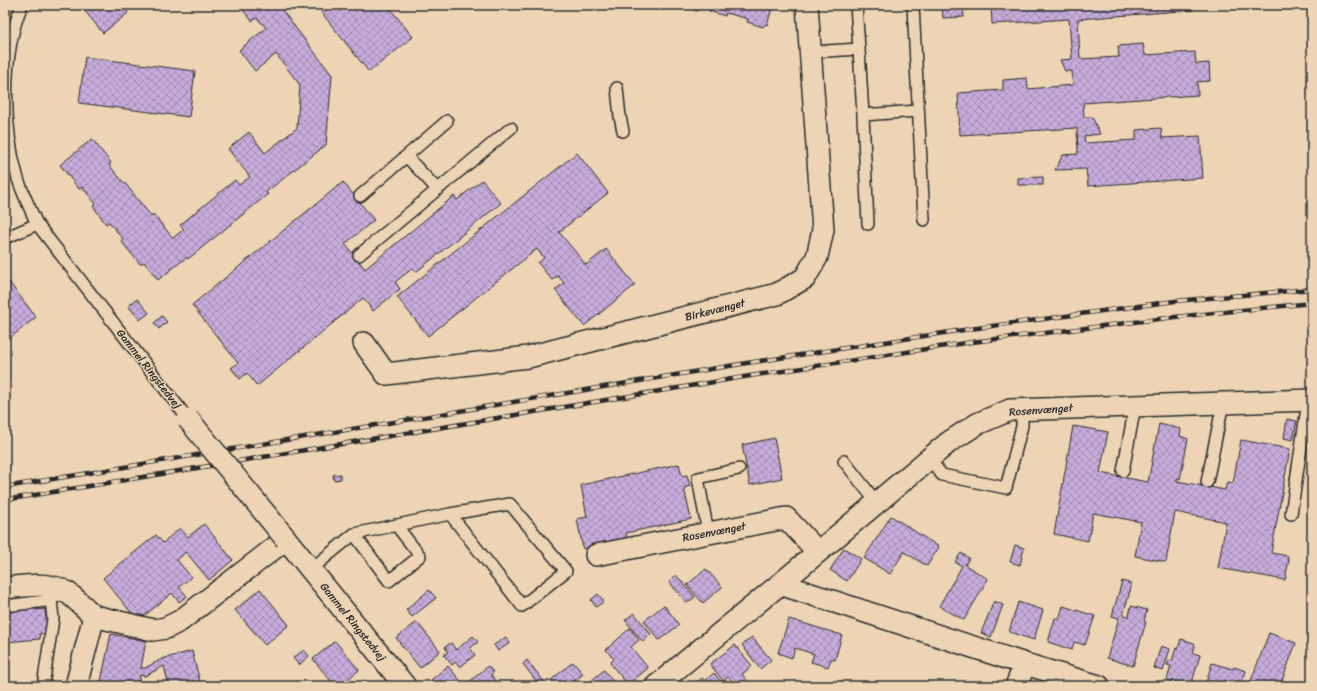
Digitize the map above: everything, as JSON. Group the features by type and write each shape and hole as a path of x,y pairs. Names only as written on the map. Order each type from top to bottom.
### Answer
{"street":[{"name":"Birkevænget","path":"364,343 386,374 528,357 777,294 804,278 818,257 823,230 807,5"},
{"name":"Rosenvænget","path":"656,686 949,442 977,424 1010,410 1310,400"},
{"name":"Gammel Ringstedvej","path":"188,419 405,686"},
{"name":"Rosenvænget","path":"596,555 786,518 818,552"},
{"path":"5,588 36,584 58,588 60,596 94,616 153,630 166,628 180,621 286,539"},
{"path":"780,584 1026,664 1099,686"},
{"path":"76,686 94,616"},
{"path":"1016,686 1026,664"}],"lane":[{"name":"Gammel Ringstedvej","path":"22,5 10,48 6,96 8,131 23,194 37,224 188,419"},
{"path":"856,5 868,224"},
{"path":"913,5 924,220"},
{"path":"810,52 859,49"},
{"path":"617,88 623,131"},
{"path":"863,115 918,111"},
{"path":"360,196 447,121"},
{"path":"359,255 511,128"},
{"path":"406,156 437,190"},
{"path":"5,238 37,224"},
{"path":"1291,514 1310,400"},
{"path":"1207,482 1222,403"},
{"path":"1123,471 1135,406"},
{"path":"930,458 942,475 1006,488 1022,426 1022,410"},
{"path":"844,461 877,503"},
{"path":"708,533 698,478 739,469"},
{"path":"310,570 354,534 450,514 510,504 566,571 522,606 450,514"},
{"path":"354,534 389,581 420,556 396,525"},
{"path":"5,606 60,596 53,619 43,686"}],"building":[{"path":"80,5 132,5 126,10 128,13 103,33"},
{"path":"239,5 278,5 332,75 326,145 266,192 268,194 188,259 187,257 158,280 144,262 140,264 121,241 123,239 109,222 106,224 93,206 96,204 82,187 79,189 60,165 92,139 111,163 109,165 151,216 153,214 173,238 184,229 180,225 235,180 239,185 250,177 228,149 249,132 265,153 297,128 300,85 276,54 255,71 239,50 266,28 257,18 252,21"},
{"path":"318,5 387,5 413,37 369,72 321,12 323,11"},
{"path":"703,5 702,8 699,7 697,11 684,6"},
{"path":"703,5 773,5 767,25 765,24 763,27 747,22 748,19 726,13 725,16 709,11 711,8"},
{"path":"942,5 963,5 964,17 943,18"},
{"path":"991,5 1193,5 1193,10 1078,19 1080,59 1119,57 1118,46 1143,44 1145,55 1195,52 1196,64 1209,63 1210,81 1197,82 1198,95 1083,103 1084,117 1092,117 1100,134 1084,136 1085,143 1136,140 1136,130 1161,128 1162,138 1200,136 1203,178 1088,186 1086,169 1055,170 1063,155 1078,154 1077,128 960,135 958,93 1003,90 1003,80 1027,78 1028,89 1073,85 1072,71 1065,71 1060,60 1072,59 1069,19 992,24"},
{"path":"85,57 195,71 189,117 79,103"},
{"path":"577,153 608,193 559,232 586,265 606,249 635,285 584,326 555,290 564,283 558,276 552,280 538,263 544,258 537,249 428,336 397,297"},
{"path":"1043,177 1043,185 1018,185 1018,178"},
{"path":"482,180 501,203 416,272 413,268 395,282 400,289 373,311 363,298 257,386 247,373 240,379 231,368 238,363 192,305 343,182 374,220 345,244 365,269 454,196 457,200"},
{"path":"5,277 36,317 5,342"},
{"path":"137,299 149,313 140,320 128,306"},
{"path":"162,316 167,322 159,329 154,323"},
{"path":"1287,419 1297,421 1293,440 1284,438"},
{"path":"1159,424 1181,429 1180,436 1188,439 1180,479 1177,478 1177,481 1225,490 1227,482 1233,483 1241,440 1290,449 1271,553 1288,556 1287,559 1289,559 1285,580 1218,568 1226,522 1175,512 1166,562 1135,556 1141,522 1093,513 1088,541 1054,534 1073,426 1108,432 1100,473 1148,482"},
{"path":"774,438 782,478 750,485 742,445"},
{"path":"679,464 682,476 687,475 690,486 684,488 691,519 626,533 627,539 583,549 577,519 587,517 581,485"},
{"path":"341,474 341,479 334,480 333,475"},
{"path":"891,516 939,547 927,566 904,552 890,574 864,558"},
{"path":"204,524 233,560 209,580 186,552 177,560 191,577 179,587 187,596 179,602 172,593 138,621 103,578 156,535 163,543 180,528 188,537"},
{"path":"1015,545 1024,548 1020,565 1010,562"},
{"path":"844,548 861,559 847,581 830,570"},
{"path":"961,553 969,558 965,565 988,579 964,620 939,606 962,566 955,562"},
{"path":"706,569 722,587 703,603 687,585"},
{"path":"676,575 695,597 687,603 669,582"},
{"path":"1122,581 1132,584 1123,615 1129,616 1131,606 1147,610 1144,621 1146,622 1133,666 1107,658 1119,618 1112,616"},
{"path":"260,589 289,625 265,645 235,610"},
{"path":"429,590 436,598 412,617 406,610"},
{"path":"598,594 604,601 596,607 591,600"},
{"path":"994,601 1003,605 991,637 981,633"},
{"path":"1018,602 1043,610 1034,640 1009,632"},
{"path":"36,604 36,610 45,609 48,633 39,634 40,639 5,642 5,608"},
{"path":"664,605 679,625 659,640 644,621"},
{"path":"1063,606 1095,616 1085,645 1074,642 1072,650 1048,642 1055,618 1059,619"},
{"path":"634,613 651,634 643,642 625,620"},
{"path":"789,619 842,635 835,660 831,659 828,667 811,662 814,654 795,648 792,658 778,653"},
{"path":"417,622 440,651 420,668 396,638"},
{"path":"630,628 639,640 631,647 648,668 628,685 610,663 614,659 606,650"},
{"path":"1269,633 1296,643 1280,686 1249,686"},
{"path":"111,634 146,641 141,668 145,668 162,659 192,651 201,686 169,686 164,666 145,676 140,675 138,686 100,686"},
{"path":"473,636 478,642 470,648 475,655 460,667 456,662 452,665 444,655 448,652 445,647 451,643 456,650"},
{"path":"506,637 510,643 498,651 494,645"},
{"path":"752,637 771,660 760,669 742,645"},
{"path":"1181,639 1194,643 1195,646 1193,653 1200,655 1191,686 1167,680 1171,666 1167,665 1169,660 1172,661 1176,648 1178,649"},
{"path":"335,641 359,670 340,686 335,686 313,659"},
{"path":"735,645 752,666 742,674 751,686 739,686 735,680 733,682 728,677 723,681 710,664"},
{"path":"1161,646 1170,649 1163,671 1154,668"},
{"path":"304,650 309,656 299,665 293,658"},
{"path":"527,660 545,683 542,686 540,686 523,664"},
{"path":"573,662 583,674 568,686 555,686 550,681"},
{"path":"1212,663 1246,671 1241,686 1205,686"},
{"path":"448,666 464,685 488,666 493,672 491,675 500,686 487,686 483,681 477,686 436,686 431,680"},
{"path":"604,670 615,684 613,686 595,686 591,681"},
{"path":"714,673 724,686 711,686 706,680"},
{"path":"702,678 709,686 693,686"},
{"path":"365,680 370,686 357,686"}],"railway":[{"path":"5,487 747,363 970,329 1175,301 1312,289"},
{"path":"5,500 750,376 972,342 1175,317 1312,303"}]}
